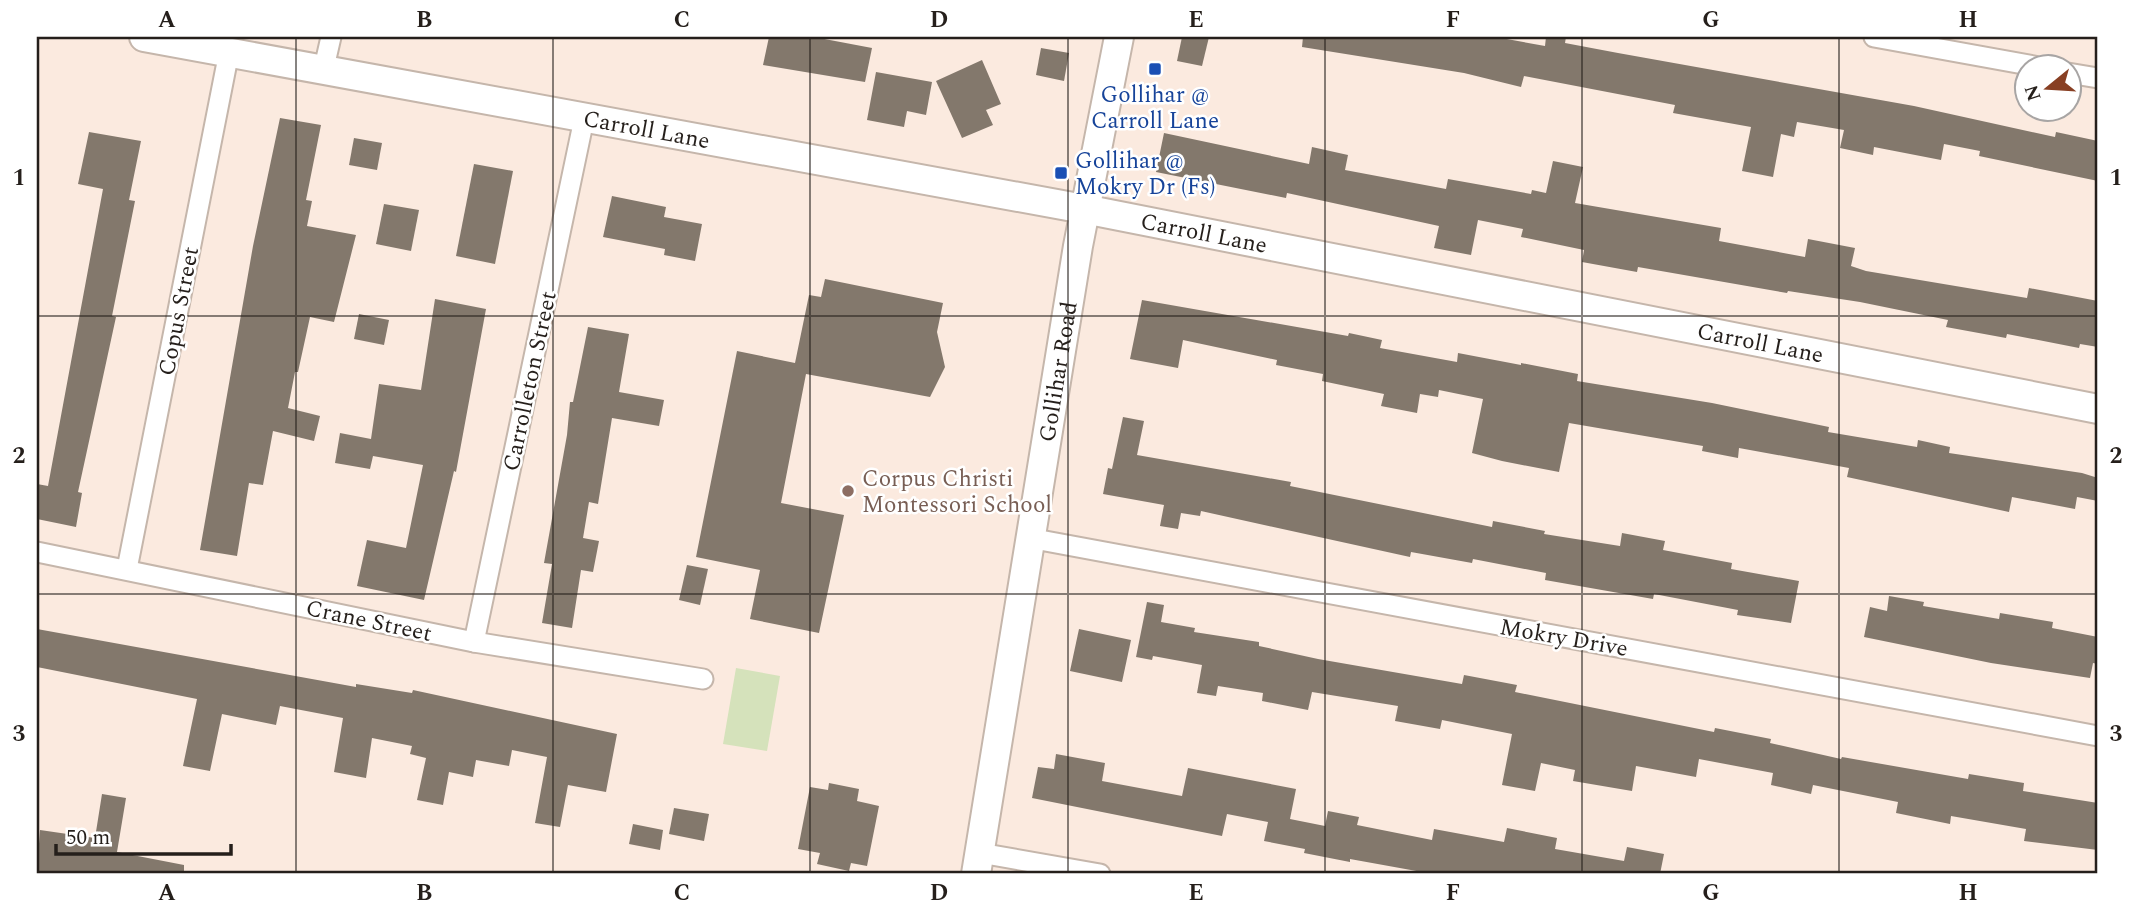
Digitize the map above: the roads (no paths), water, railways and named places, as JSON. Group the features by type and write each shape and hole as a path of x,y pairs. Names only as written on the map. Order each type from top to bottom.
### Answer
{"street":[{"name":"Carroll Lane","path":"144,37 323,72 1084,209 2098,409"},
{"path":"323,72 331,37"},
{"name":"Gollihar Road","path":"978,864 1084,209 1119,37"},
{"path":"1874,37 2012,62"},
{"name":"Copus Street","path":"127,569 229,52"},
{"name":"Carrolleton Street","path":"474,642 583,119"},
{"name":"Mokry Drive","path":"1029,538 2098,736"},
{"name":"Crane Street","path":"37,552 474,642 703,679"},
{"path":"978,864 1100,874"}],"place":[{"name":"Gollihar @ Carroll Lane","path":"1155,69"},
{"name":"Gollihar @ Mokry Dr (Fs)","path":"1061,173"},
{"name":"Corpus Christi Montessori School","path":"848,491"}]}
